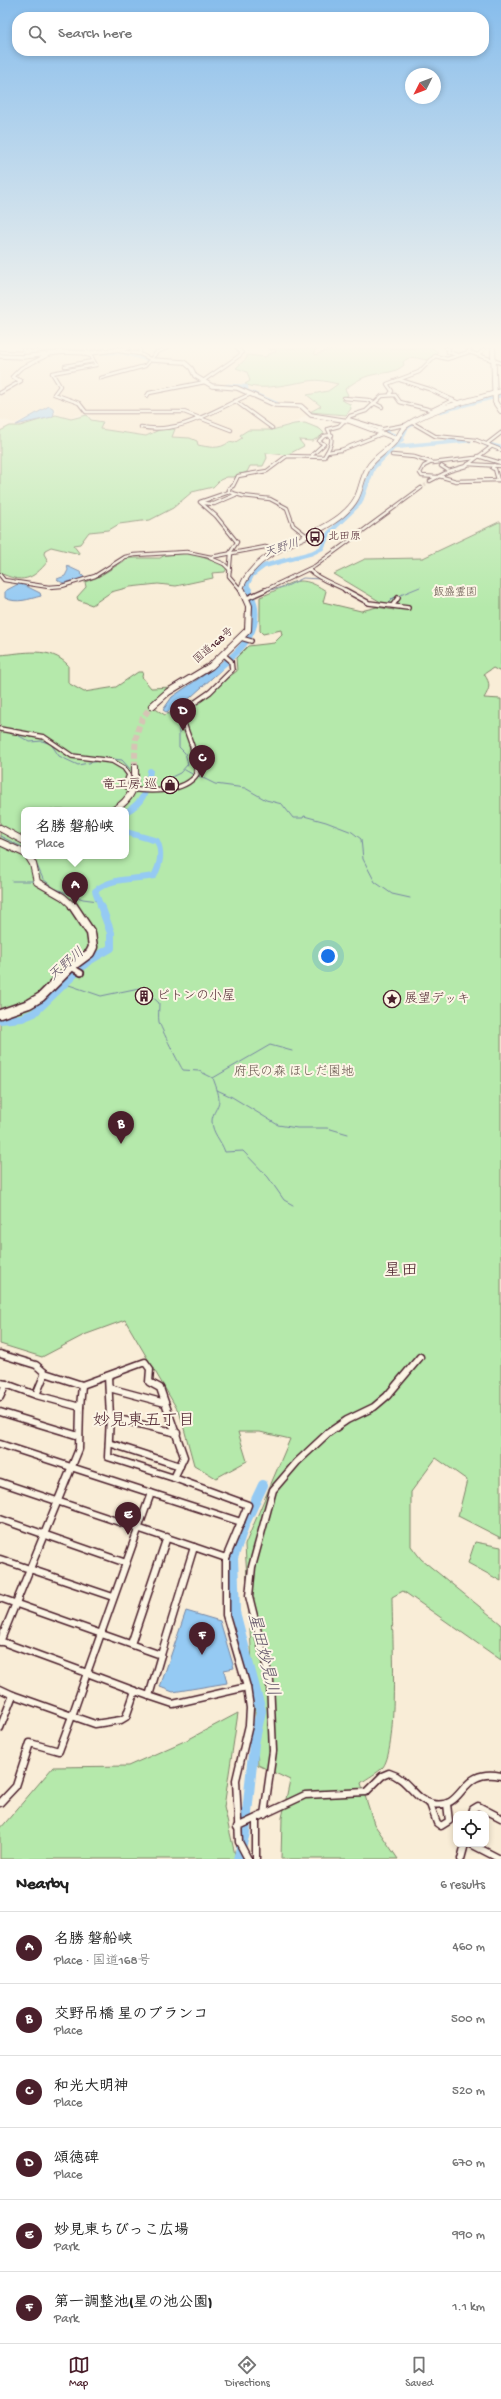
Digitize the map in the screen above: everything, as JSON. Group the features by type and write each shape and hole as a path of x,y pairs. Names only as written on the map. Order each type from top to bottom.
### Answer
{"highway":[{"path":"241,590 243,580 251,568 277,551 326,527 354,504 360,495 369,466 398,437"},
{"name":"国道168号","path":"152,706 168,692 212,666 225,656 241,638 249,626 249,606 241,590"},
{"path":"118,807 128,800 137,790 135,767"},
{"path":"0,828 15,838 21,840"},
{"path":"0,842 21,852"},
{"path":"0,1014 34,1002 90,953 94,941 91,933 70,903 37,882 33,864 30,859"}],"street":[{"path":"229,492 228,489 233,486 238,476 263,472 276,466 286,456 296,458 312,455 324,457 332,444 332,435 324,436 319,441 324,444 312,455"},
{"path":"327,452 340,452 364,439 378,435"},
{"path":"390,435 398,437"},
{"path":"433,435 490,445 501,450"},
{"path":"430,482 438,476 468,464 499,435"},
{"path":"392,455 414,457 432,463"},
{"path":"494,465 492,468 496,469 500,480 482,479 474,482 463,483 438,476 422,476 420,473 424,466 432,463 477,457 496,459 501,463"},
{"path":"468,464 501,466"},
{"path":"441,466 449,471"},
{"path":"246,600 309,570 421,488"},
{"path":"202,503 200,502 229,492 235,495 259,496 277,500 287,508 288,519 292,525 307,536"},
{"path":"202,503 214,504 235,495"},
{"path":"202,503 204,507 216,516 237,542 231,553 229,576 241,590"},
{"path":"207,556 231,553 258,547 277,551"},
{"path":"0,575 4,580 48,587 62,586 94,576 126,557 134,555 187,552 207,556 224,564 230,570"},
{"path":"309,570 320,580 332,582 369,603 408,608"},
{"path":"393,605 398,598"},
{"path":"241,638 251,641"},
{"path":"0,729 11,729 47,738 62,752 73,757 119,762 126,768 129,775 125,785 137,790 174,788 197,777 192,743 182,721 181,715 189,705 209,693 215,685 232,670 231,661 225,656"},
{"path":"72,968 81,973"},
{"path":"0,1354 36,1365 45,1373 82,1385 144,1362 150,1369 149,1382 160,1388 184,1456 174,1478"},
{"path":"264,1815 273,1751 270,1682 254,1622 249,1596 252,1567 274,1490 280,1479 331,1430 382,1402 420,1357"},
{"path":"36,1395 45,1373"},
{"path":"108,1376 110,1417 108,1457 248,1504 226,1558 226,1615 247,1687 250,1708 249,1725 236,1780 240,1842 247,1856"},
{"path":"0,1397 3,1383 36,1395 80,1406"},
{"path":"82,1385 79,1449 0,1642 173,1704 247,1687"},
{"path":"109,1388 165,1403"},
{"path":"0,1412 79,1436"},
{"path":"110,1417 177,1433"},
{"path":"109,1443 180,1466"},
{"path":"0,1444 241,1522"},
{"path":"0,1482 226,1558"},
{"path":"0,1803 16,1786 30,1743 59,1752 70,1715 87,1673 113,1597 152,1493"},
{"path":"0,1520 126,1563"},
{"path":"131,1644 167,1537"},
{"path":"149,1696 194,1547"},
{"path":"0,1559 113,1597"},
{"path":"0,1598 162,1655"},
{"path":"0,1689 95,1724 121,1720 126,1717 135,1691"},
{"path":"0,1728 13,1694"},
{"path":"240,1827 305,1795 366,1792 382,1776 389,1773 404,1778 417,1794 430,1804 437,1823 441,1826 449,1820 447,1804"},
{"path":"430,1804 447,1804 479,1774 488,1773 501,1776"},
{"path":"473,1811 478,1806 488,1811"},
{"path":"489,1812 501,1818"},
{"path":"254,1820 256,1859"},
{"path":"461,1859 464,1847"},
{"path":"476,1847 500,1859"}],"shaded area":[{"path":"174,435 239,435 242,438 234,443 228,442 224,445 210,447 197,444 197,441 190,438 173,437"}],"green space":[{"path":"0,435 146,436 173,435 172,437 190,438 197,441 198,445 218,447 229,442 234,443 242,438 240,435 324,435 312,441 299,440 304,446 287,455 266,453 267,458 263,466 250,466 247,472 220,480 213,487 192,492 173,508 150,520 119,524 109,530 89,532 80,544 73,545 80,554 51,547 45,550 44,554 48,561 37,573 32,576 21,579 0,573"},
{"path":"501,522 501,672 493,668 484,674 489,686 484,698 501,699 501,1538 458,1516 467,1480 436,1458 411,1492 411,1546 421,1559 501,1624 501,1660 403,1591 392,1597 394,1686 391,1736 388,1755 383,1767 361,1783 374,1824 398,1859 281,1859 282,1818 290,1780 258,1765 245,1545 290,1439 260,1432 238,1432 247,1461 216,1478 194,1465 180,1414 125,1320 84,1335 42,1357 0,1344 0,655 36,652 53,655 68,665 68,683 84,692 116,687 138,672 143,672 142,677 151,688 172,687 149,705 165,715 174,711 187,710 213,692 219,684 237,671 236,658 248,646 274,643 282,635 281,630 263,634 260,631 260,597 292,582 299,581 307,582 326,591 323,602 361,611 377,607 394,610 334,574 365,559 423,558"},
{"path":"191,553 219,563 227,568 225,572 212,573 213,578 176,586 158,584 130,587 111,592 92,605 78,600 77,597 86,587 85,582 98,577 129,558 160,558 165,555"},
{"path":"475,1542 501,1547 501,1581 468,1563"},
{"path":"238,1713 224,1807 236,1859 0,1859 0,1829 53,1767 128,1766 189,1739"}],"water":[{"path":"67,566 82,573 81,574 84,577 63,583 57,579 65,576 68,570"},
{"path":"20,583 40,593 41,596 18,601 5,598 5,591"},
{"path":"217,666 223,668 181,706 166,712 163,710 172,697"},
{"path":"186,1611 220,1621 234,1668 224,1670 227,1683 173,1692 160,1687"}],"waterway":[{"path":"392,435 402,439"},
{"name":"天野川","path":"402,439 403,435"},
{"name":"天野川","path":"250,591 247,585 252,575 264,566 312,553 322,548 329,533 360,503 373,468 402,439"},
{"path":"395,447 472,440"},
{"path":"486,444 501,448"},
{"path":"266,591 287,586 303,578 320,579"},
{"path":"327,580 354,593"},
{"path":"387,604 393,598 420,587"},
{"name":"天野川","path":"214,672 242,646 249,637 254,626 254,603 249,590"},
{"path":"161,782 180,773 188,764 185,753 179,747 179,726 168,713"},
{"path":"14,733 30,742 42,741 51,744 59,756 78,765 99,761"},
{"path":"105,758 122,760 130,769"},
{"path":"185,770 194,775"},
{"name":"天野川","path":"129,810 137,804 144,795 148,784 150,771"},
{"path":"199,776 215,784 245,788 266,800 282,804 293,818 303,818 304,816 326,822 352,832 361,839 363,859 375,882 392,894 410,898"},
{"name":"天野川","path":"143,779 149,779"},
{"name":"天野川","path":"149,784 154,783"},
{"name":"天野川","path":"101,907 95,891 102,886 116,881 154,876 158,868 160,850 157,841 129,833"},
{"path":"0,836 21,846"},
{"path":"34,859 43,879 53,887"},
{"path":"12,881 35,881"},
{"path":"51,887 83,899 98,901"},
{"name":"天野川","path":"0,1020 22,1018 34,1013 87,962 111,948 111,933 101,906"},
{"path":"66,984 101,996 139,988 145,990 159,1003 159,1022 183,1070 199,1071 213,1078"},
{"path":"213,1078 270,1045 292,1051"},
{"path":"213,1078 217,1090"},
{"path":"217,1090 232,1097 278,1125 297,1128 327,1128 348,1134"},
{"path":"217,1090 219,1100 212,1118 212,1125 225,1152 243,1151 268,1177 284,1200 293,1205"},
{"name":"星田妙見川","path":"238,1859 245,1833 254,1744 261,1711 235,1612 233,1558 245,1523 263,1485"}],"tunnel":[{"path":"421,488 430,481"},
{"path":"135,767 137,734 142,720 152,706"}],"place":[{"name":"北田原","path":"315,537"},
{"name":"頌徳碑","path":"183,731"},
{"name":"和光大明神","path":"202,778"},
{"name":"竜工房 巡","path":"170,785"},
{"name":"名勝 磐船峡","path":"75,905"},
{"name":"ピトンの小屋","path":"144,996"},
{"name":"展望デッキ","path":"392,999"},
{"name":"交野吊橋 星のブランコ","path":"121,1144"},
{"name":"妙見東ちびっこ広場","path":"128,1535"},
{"name":"第一調整池(星の池公園)","path":"202,1655"}],"district":[{"name":"星田","path":"401,1272"},
{"name":"妙見東五丁目","path":"144,1422"}],"park label":[{"name":"飯盛霊園","path":"455,593"},
{"name":"府民の森 ほしだ園地","path":"294,1072"}]}
